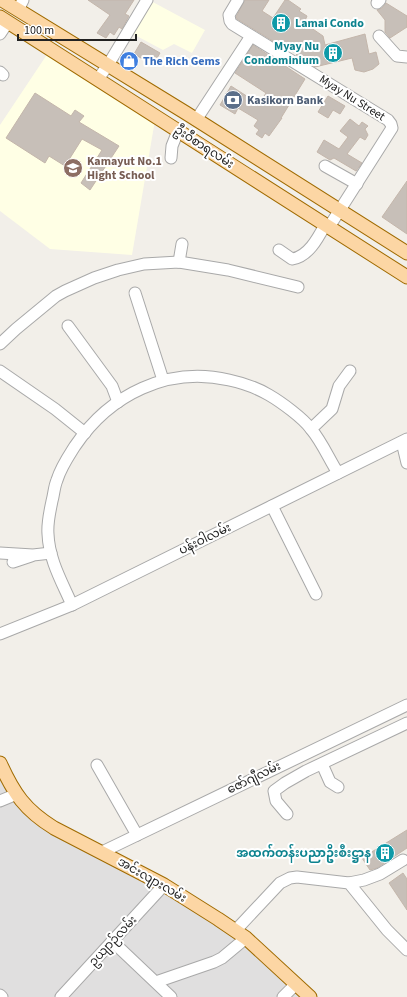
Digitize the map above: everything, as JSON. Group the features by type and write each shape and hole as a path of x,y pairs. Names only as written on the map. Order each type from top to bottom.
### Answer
{"main road":[{"name":"ဦးဝီစာရလမ်း","path":"2,0 21,5 32,20 108,65 407,253"},
{"name":"ဦးဝီစာရလမ်း","path":"4,20 327,226 406,274"},
{"path":"24,32 32,20"},
{"path":"177,130 191,117"},
{"path":"248,176 259,159"},
{"name":"အင်းလျားလမ်း","path":"0,764 16,794 29,810 42,820 54,828 164,885 240,935 310,997"}],"street":[{"name":"Myay Nu Street","path":"238,0 229,15 230,21 251,36 388,120 392,128 340,211 312,246 298,258 292,259 279,250"},
{"path":"98,79 108,65 145,1"},
{"path":"0,34 4,20"},
{"path":"191,117 251,36"},
{"path":"380,36 397,56 407,57"},
{"path":"172,158 172,146 177,130"},
{"path":"325,166 357,184"},
{"path":"179,262 182,244"},
{"path":"0,344 56,296 65,291 94,278 118,270 144,264 179,262 228,270 298,287"},
{"path":"135,293 163,380"},
{"path":"68,326 112,386 118,402"},
{"path":"0,371 55,409 85,433"},
{"path":"311,429 332,409 339,386 350,371"},
{"path":"72,605 52,561 48,533 56,481 64,463 85,433 118,402 137,390 163,380 185,377 214,377 242,383 269,395 300,418 311,429 338,473"},
{"path":"404,441 407,463"},
{"name":"ပန်းဝါလမ်း","path":"0,634 72,605 404,441"},
{"path":"272,506 316,594"},
{"path":"0,553 34,555 51,553"},
{"path":"13,562 34,555"},
{"name":"ဇော်ဂျီလမ်း","path":"102,852 407,705"},
{"path":"287,814 276,801 274,791 285,783 322,764 407,723"},
{"path":"322,764 330,782 338,787"},
{"path":"97,765 137,835"},
{"path":"0,801 16,794"},
{"path":"156,982 222,958 280,883 290,878 297,877 348,883 364,880 380,874 406,861"},
{"path":"348,883 387,930 407,950"},
{"name":"ဥယျာဉ်လမ်း","path":"61,997 164,885"},
{"path":"112,941 171,997"},
{"path":"283,997 296,984"}],"shaded area":[{"path":"149,0 205,30 192,53 174,44 163,50 131,33"},
{"name":"Kamayut No.1 Hight School","path":"48,53 155,120 132,255 50,249 0,211 0,125"},
{"path":"0,775 12,797 242,938 304,997 0,997"}],"building":[{"path":"88,0 134,0 125,14 129,16 122,29 119,27 114,35 110,32 106,38 97,33 110,15"},
{"path":"245,0 269,0 262,11 273,18 285,0 288,0 301,9 299,11 307,16 304,23 323,36 325,45 365,34 369,54 376,52 379,64 373,69 364,72 355,70 352,58 315,67 297,56 296,53 290,50 289,51 237,19 236,17"},
{"path":"386,3 407,16 407,27 390,38 385,32 385,20 377,10 382,8"},
{"path":"141,42 160,53 153,65 134,54"},
{"path":"253,45 305,79 282,118 269,136 265,133 262,138 256,134 259,130 254,126 258,120 238,108 235,114 220,105 231,86 259,104 266,93 235,73"},
{"path":"35,93 71,116 75,110 84,116 79,122 119,146 90,190 81,183 102,150 82,139 65,166 49,156 45,163 6,138"},
{"path":"328,96 345,106 340,114 333,110 328,118 318,112"},
{"path":"350,119 359,126 362,122 368,126 365,129 368,135 365,140 360,137 347,154 362,163 356,171 334,158 330,160 317,152 324,140 339,149 348,137 340,131"},
{"path":"407,181 407,234 382,217"},
{"name":"အထက်တန်းပညာဦးစီးဋ္ဌာန","path":"407,830 407,848 377,868 370,870 362,858"},
{"name":"အထက်တန်းပညာဦးစီးဋ္ဌာန","path":"403,873 407,879 407,910 389,883"}],"place":[{"name":"Lamai Condo","path":"281,23"},
{"name":"Myay Nu Condominium","path":"333,53"},
{"name":"The Rich Gems","path":"129,61"},
{"name":"Kasikorn Bank","path":"233,100"},
{"name":"Kamayut No.1 Hight School","path":"73,168"},
{"name":"အထက်တန်းပညာဦးစီးဋ္ဌာန","path":"385,853"}]}
